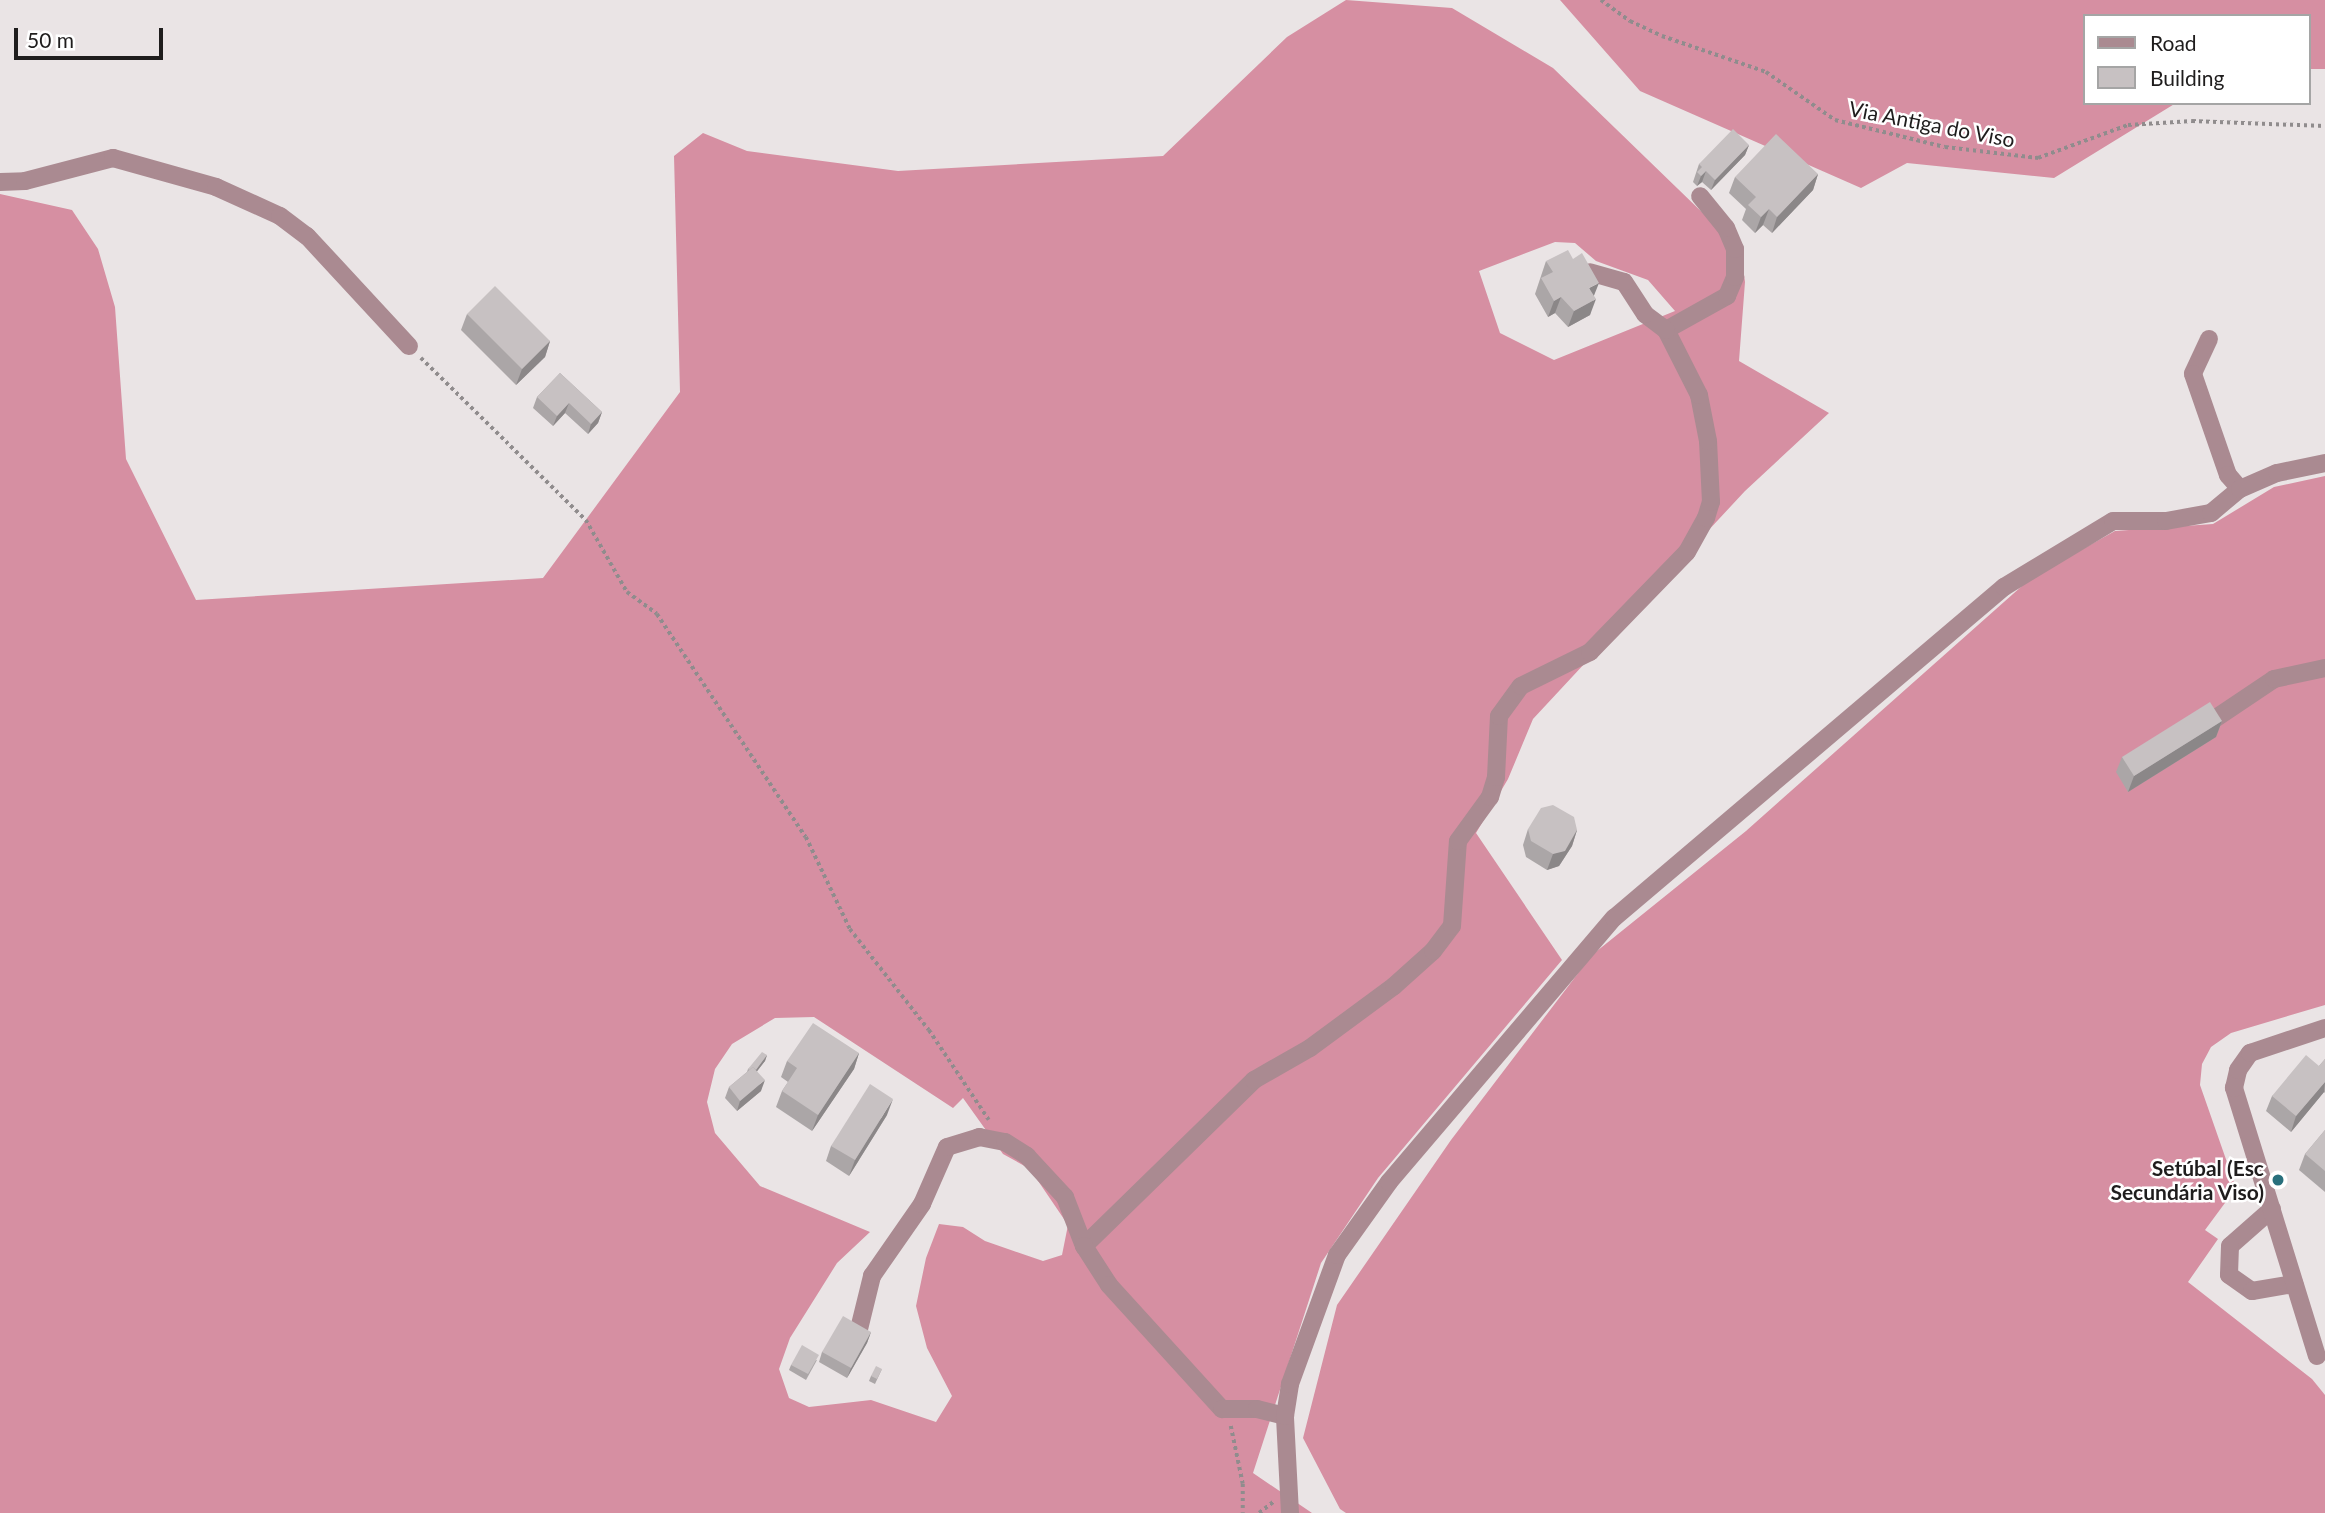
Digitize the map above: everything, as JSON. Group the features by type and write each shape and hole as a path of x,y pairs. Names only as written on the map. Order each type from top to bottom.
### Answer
{"street":[{"path":"0,182 26,181 113,158 168,170 216,187 280,216 307,236 409,346"},
{"path":"1666,330 1727,296 1735,277 1735,249 1726,228 1700,196"},
{"path":"1084,1246 1254,1080 1310,1048 1394,986 1452,926 1453,863 1458,841 1493,787 1499,716 1521,686 1590,652 1686,552 1706,518 1711,502 1710,477 1699,395 1666,330 1645,314 1624,282 1590,272"},
{"path":"2208,339 2193,374 2228,475 2240,489"},
{"path":"1290,1513 1284,1416 1290,1384 1336,1255 1389,1182 1614,918 2004,587 2113,521 2166,521 2211,513 2240,489 2277,473 2325,463"},
{"path":"2216,718 2274,679 2325,668"},
{"path":"2317,1356 2234,1088 2238,1070 2250,1053 2325,1028"},
{"path":"859,1329 872,1276 922,1204 947,1147 978,1137 1005,1142 1027,1156 1065,1197 1084,1246 1139,1321 1222,1409 1257,1409 1284,1416"},
{"path":"2272,1209 2230,1247 2229,1275 2252,1291 2294,1284"}],"path":[{"name":"Via Antiga do Viso","path":"1601,0 1630,22 1662,36 1766,72 1835,120 1945,147 2038,158 2128,125 2192,121 2325,127"},
{"path":"409,346 586,520 627,592 657,614 806,838 850,929 929,1030 1005,1142"},
{"path":"1222,1409 1236,1434 1243,1513"}],"shaded area":[{"path":"1346,0 1452,8 1553,68 1709,219 1742,259 1745,282 1739,361 1829,413 1745,491 1533,719 1508,779 1476,833 1562,960 1378,1178 1321,1263 1253,1473 1312,1513 0,1513 0,194 72,210 98,249 115,307 126,459 196,600 543,578 680,392 674,156 703,133 747,151 898,171 1163,156 1287,37","holes":["1555,242 1575,243 1596,261 1648,280 1675,311 1554,360 1500,333 1479,271","814,1017 953,1108 963,1098 1003,1154 1030,1169 1068,1225 1062,1255 1043,1261 985,1241 963,1227 939,1224 926,1258 916,1306 927,1348 952,1396 936,1422 871,1400 809,1407 789,1398 779,1369 790,1338 837,1263 870,1232 760,1186 715,1133 707,1102 715,1069 732,1044 775,1018"]},
{"path":"1560,0 2325,0 2325,69 2311,69 2311,14 2084,14 2084,105 2173,105 2054,178 1907,163 1861,188 1640,91"},
{"path":"2325,476 2325,1005 2231,1033 2211,1047 2202,1064 2200,1085 2236,1188 2205,1230 2218,1239 2188,1282 2312,1379 2325,1395 2325,1513 1346,1513 1340,1509 1303,1438 1337,1305 1451,1140 1592,955 1746,831 2031,578 2115,531 2213,524 2274,487"}],"building":[{"path":"1733,129 1749,145 1715,180 1706,171 1701,176 1697,172 1702,167 1699,164"},
{"path":"1776,134 1818,174 1777,217 1769,209 1761,217 1748,205 1756,197 1735,177"},
{"path":"1568,250 1573,259 1582,253 1599,283 1589,288 1596,299 1574,311 1561,297 1554,301 1541,278 1553,272 1546,261"},
{"path":"495,286 550,341 522,369 467,314"},
{"path":"560,373 602,412 591,424 569,403 557,416 537,397"},
{"path":"2210,702 2222,721 2134,776 2122,757"},
{"path":"1553,805 1574,817 1577,830 1565,851 1553,854 1531,841 1528,829 1541,808"},
{"path":"813,1023 859,1053 818,1115 782,1091 797,1068 787,1061"},
{"path":"762,1052 767,1055 756,1070 753,1067 749,1070 748,1069"},
{"path":"2306,1055 2319,1066 2325,1059 2325,1082 2296,1116 2272,1096"},
{"path":"753,1067 765,1080 740,1101 729,1087"},
{"path":"870,1084 893,1099 855,1160 831,1146"},
{"path":"2325,1130 2325,1171 2305,1154"},
{"path":"843,1316 871,1332 851,1368 822,1352"},
{"path":"802,1345 819,1355 808,1374 791,1365"},
{"path":"876,1366 882,1369 877,1379 871,1376"}],"place":[{"name":"Setúbal (Esc Secundária Viso)","path":"2278,1180"}]}
